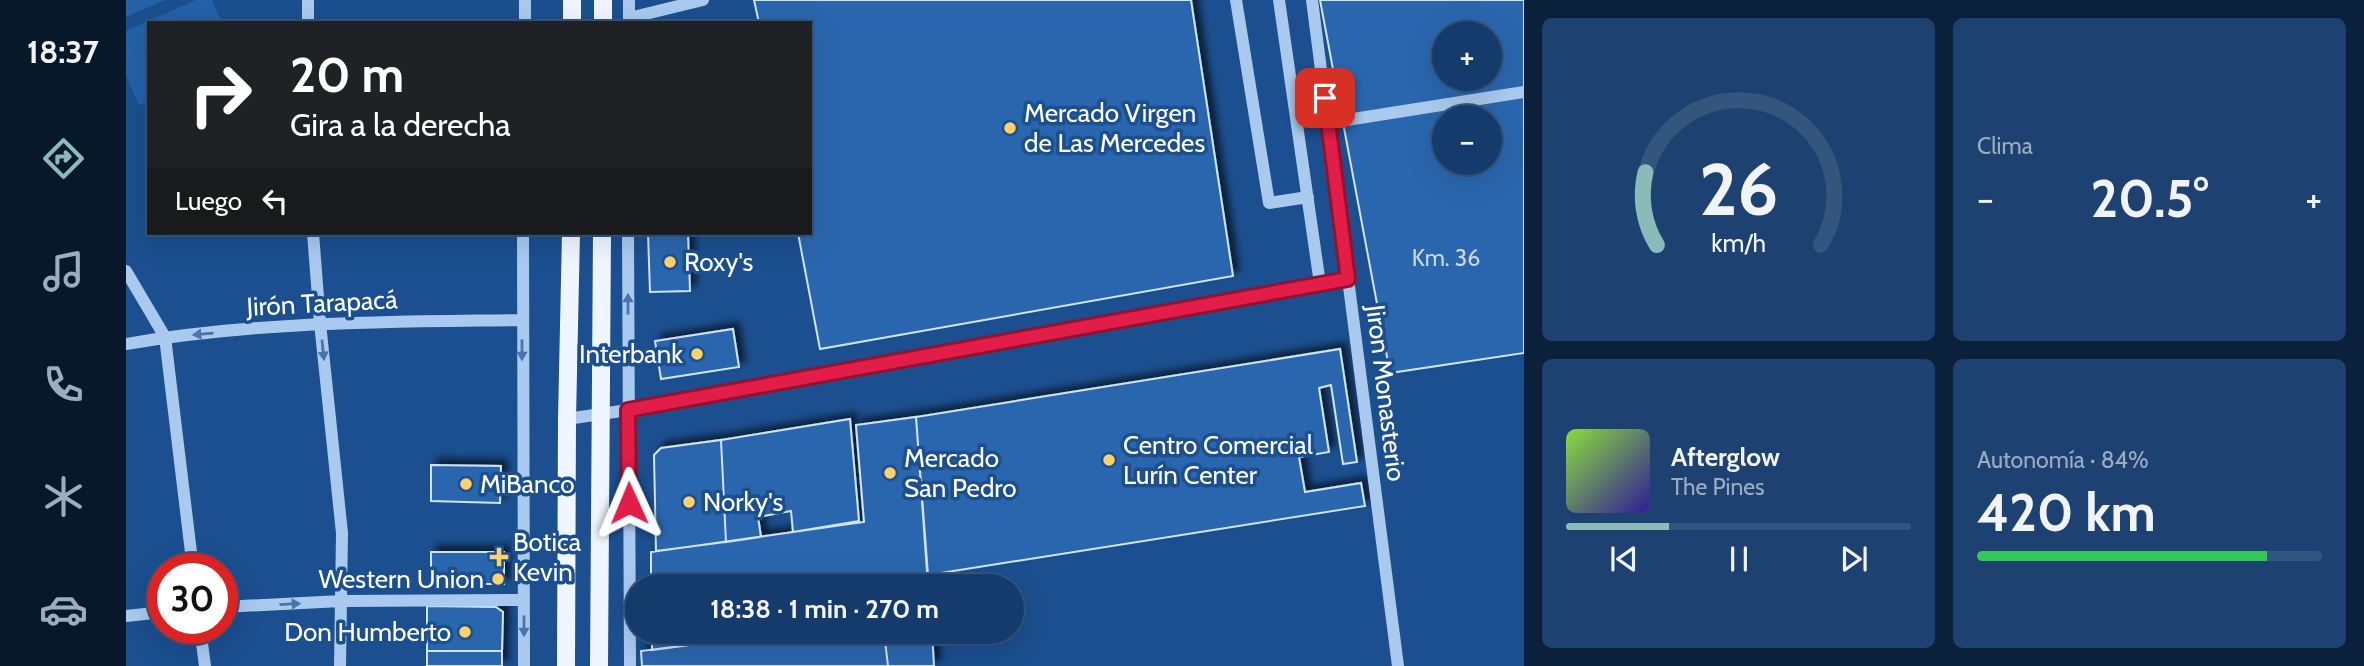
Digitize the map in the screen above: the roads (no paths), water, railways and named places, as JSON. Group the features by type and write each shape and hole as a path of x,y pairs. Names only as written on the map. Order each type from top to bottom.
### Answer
{"main road":[{"path":"572,0 572,21"},
{"path":"603,0 603,21"},
{"path":"566,666 570,235"},
{"path":"599,666 601,235"}],"street":[{"path":"308,0 308,21"},
{"path":"525,21 526,0"},
{"path":"629,0 629,20 703,0"},
{"path":"1236,0 1269,203 1308,197"},
{"path":"1279,0 1320,284"},
{"name":"Jiron Monasterio","path":"1312,0 1398,666"},
{"path":"1328,123 1524,92"},
{"path":"313,235 342,533 340,666"},
{"path":"523,235 524,666"},
{"path":"628,235 629,666"},
{"path":"126,271 165,337 191,553"},
{"path":"567,419 1348,279"},
{"name":"Jirón Tarapacá","path":"126,344 165,337 320,323 522,320"},
{"path":"238,606 341,601 524,600"},
{"path":"126,616 147,614"},
{"path":"202,644 205,666"}],"place":[{"name":"Mercado Virgen de Las Mercedes","path":"1010,128"},
{"name":"Roxy's","path":"670,262"},
{"name":"Interbank","path":"697,354"},
{"name":"Centro Comercial Lurín Center","path":"1109,460"},
{"name":"Mercado San Pedro","path":"890,473"},
{"name":"MiBanco","path":"466,484"},
{"name":"Norky's","path":"689,502"},
{"name":"Botica Kevin","path":"499,557"},
{"name":"Western Union","path":"498,579"},
{"name":"Don Humberto","path":"465,632"}]}
